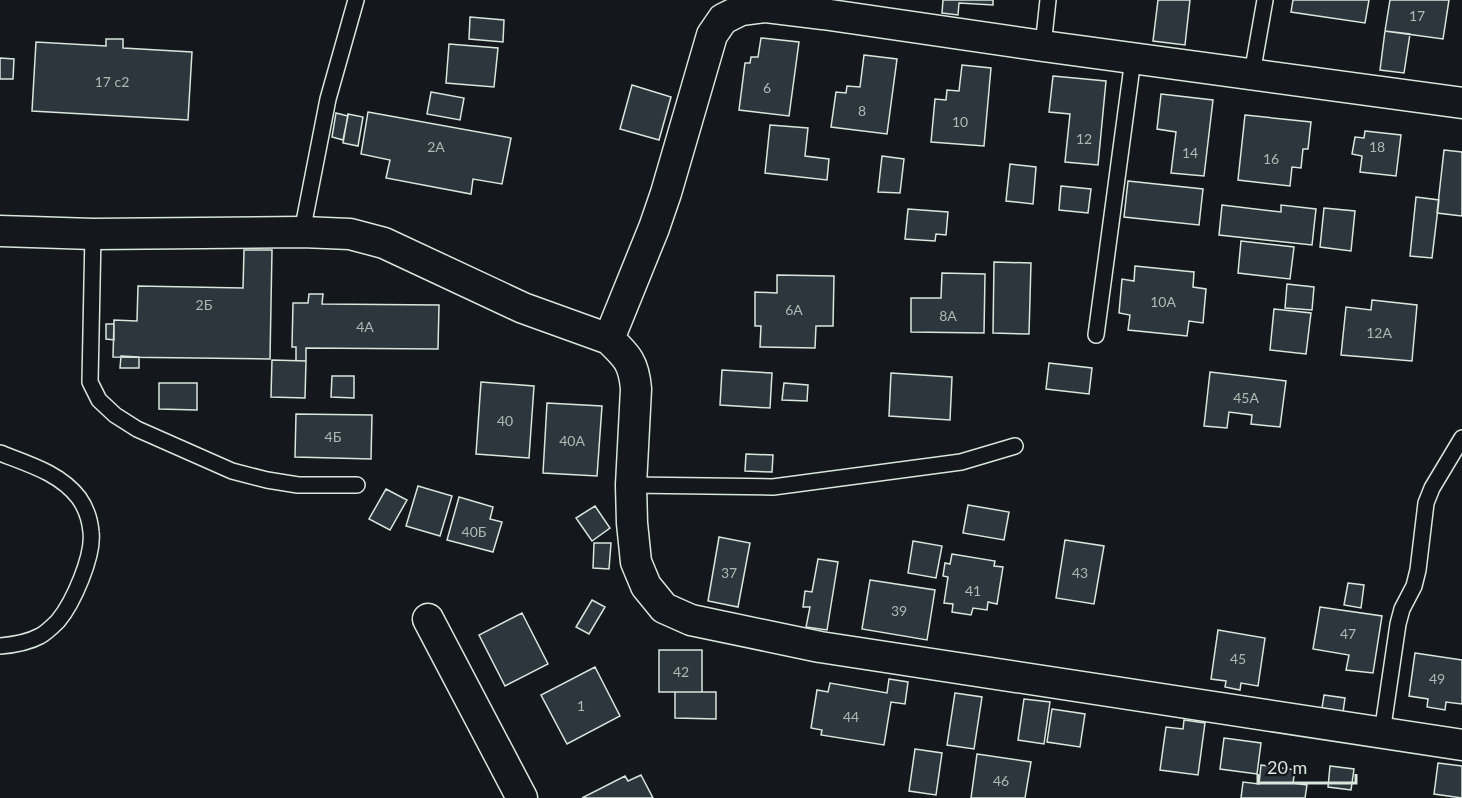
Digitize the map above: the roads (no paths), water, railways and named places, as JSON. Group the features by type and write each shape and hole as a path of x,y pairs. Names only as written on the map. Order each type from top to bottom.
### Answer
{"street":[{"path":"609,339 663,202 712,35 723,19 741,10 766,7 824,7 1043,46 1462,103"},
{"path":"0,231 93,234 302,232 350,234 384,243 523,308 609,339 626,355 634,373 636,389 632,485 632,523 636,562 646,586 664,608 692,620 820,646 1462,745"},
{"path":"428,619 522,798"}],"lane":[{"path":"302,232 328,99 356,0"},
{"path":"1043,46 1048,0"},
{"path":"1252,74 1265,0"},
{"path":"1096,335 1133,59"},
{"path":"93,234 90,382 99,400 115,416 137,429 232,471 267,480 298,484 357,485"},
{"path":"1382,733 1398,624 1402,609 1414,586 1418,570 1426,503 1432,488 1462,438"},
{"path":"632,485 773,488 961,462 1016,446"},
{"path":"0,453 44,470 64,482 80,499 88,515 92,534 87,561 75,595 58,621 39,637 0,646"}]}
